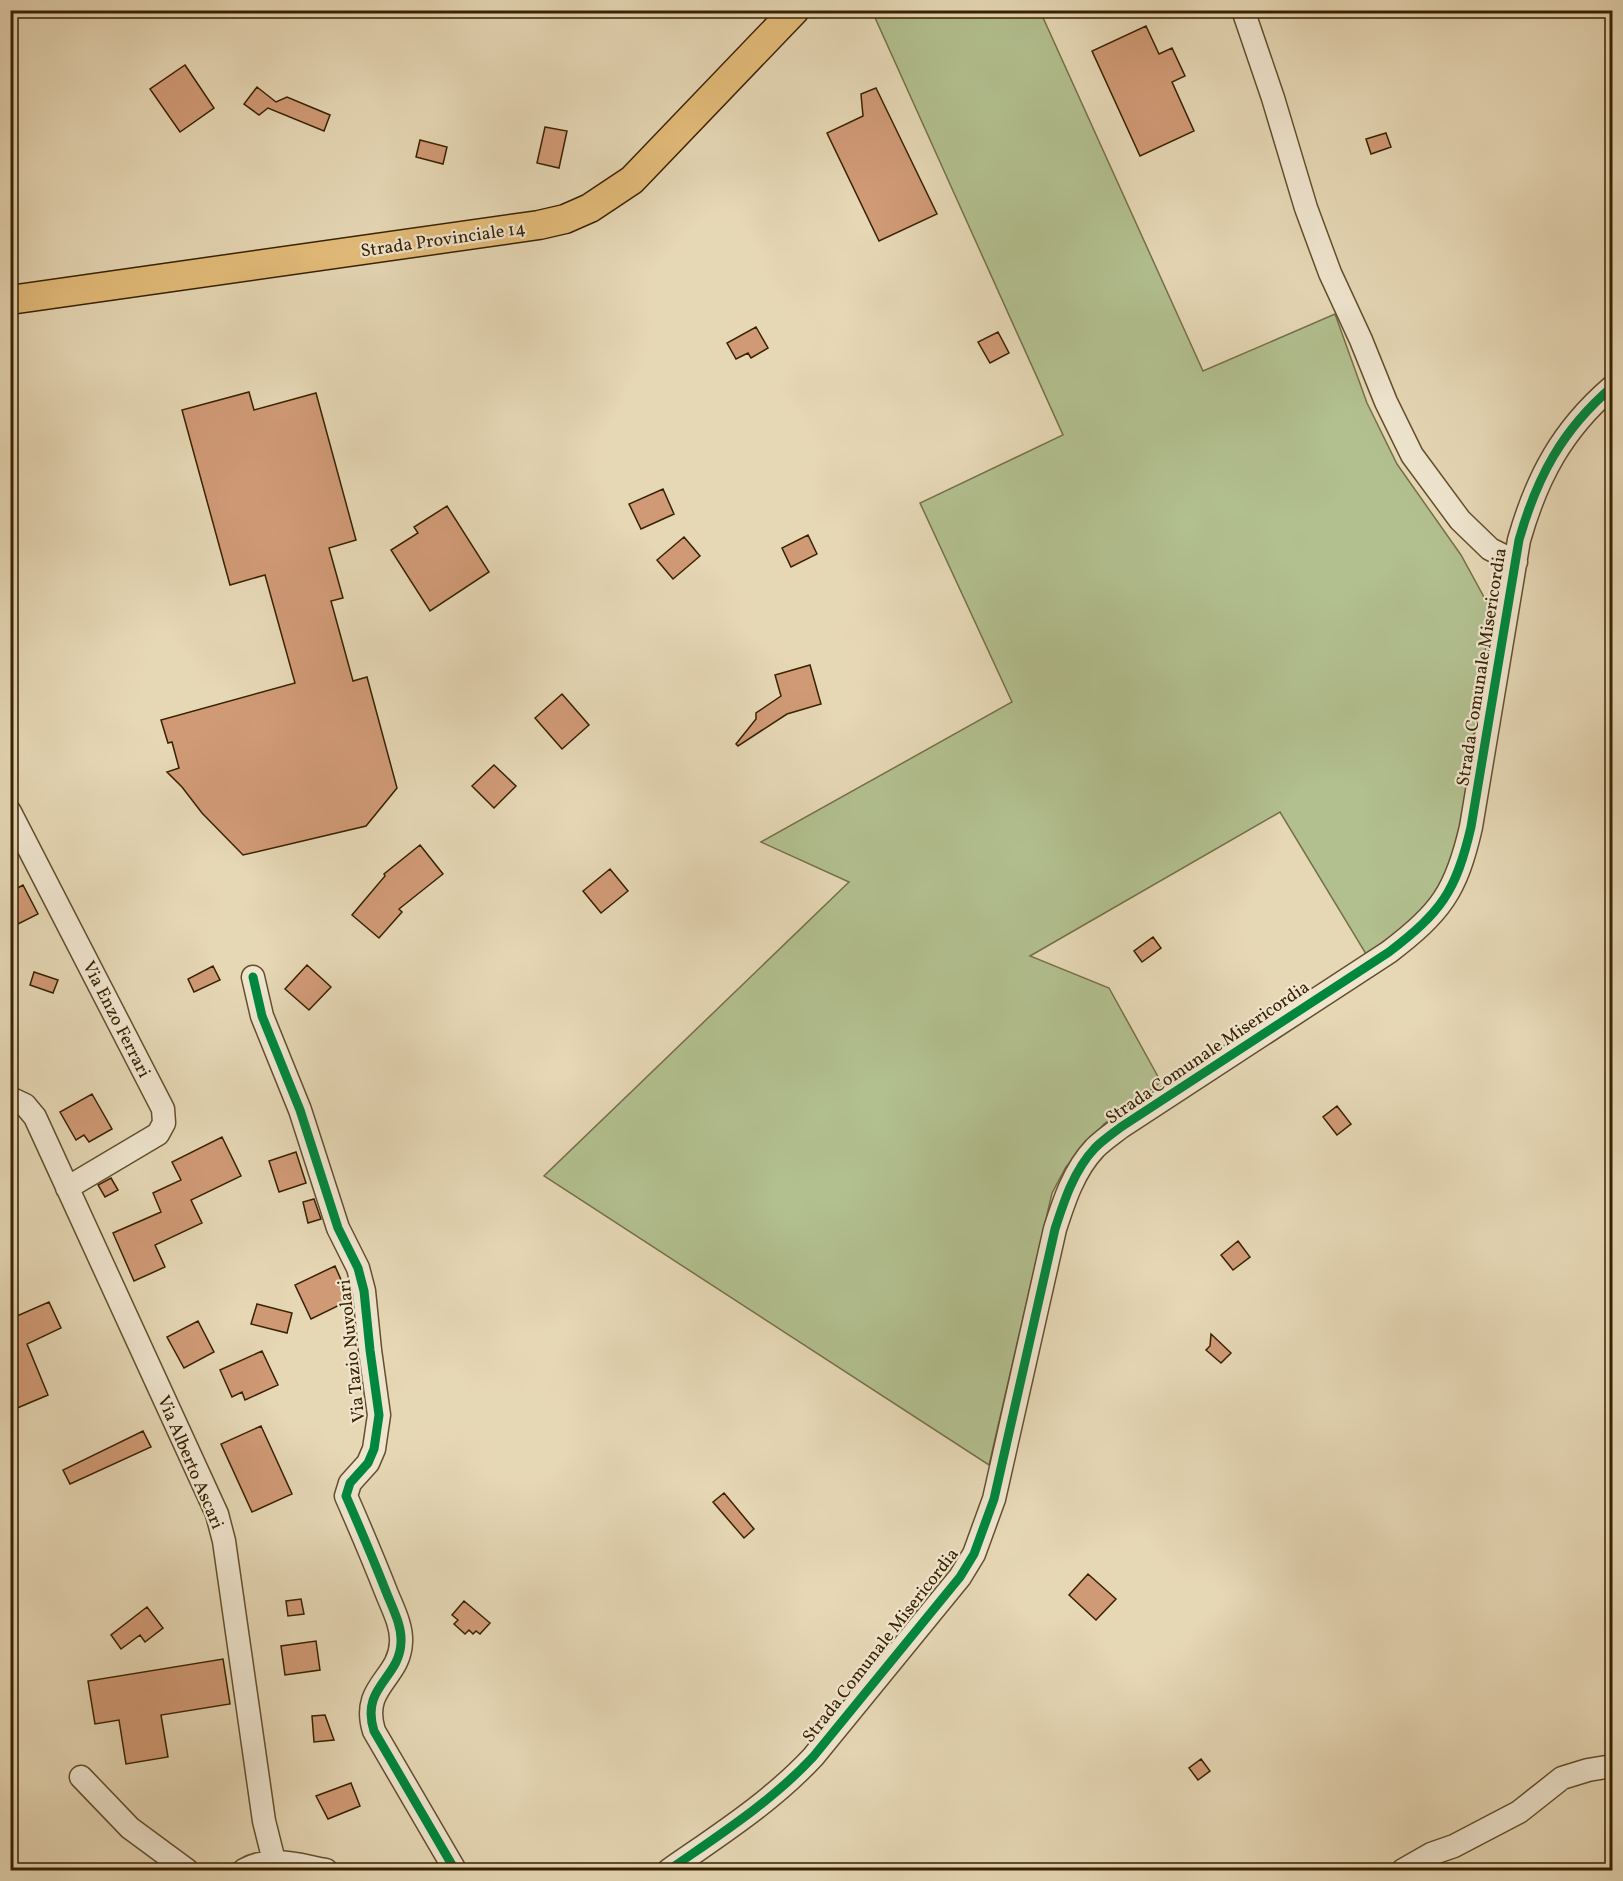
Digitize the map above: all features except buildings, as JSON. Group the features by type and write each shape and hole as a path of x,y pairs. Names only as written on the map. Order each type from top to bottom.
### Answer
{"main road":[{"name":"Strada Provinciale 14","path":"10,300 539,225 565,219 591,208 632,180 795,10"}],"street":[{"path":"1243,10 1329,273 1412,455 1460,520 1490,549 1516,562"},
{"name":"Strada Comunale Misericordia","path":"670,1870 768,1800 791,1780 813,1757 960,1577 974,1554 994,1499 1055,1229 1067,1194 1081,1168 1095,1149 1121,1127 1389,952 1419,929 1440,907 1464,859 1519,540 1529,504 1543,473 1565,437 1597,400 1612,387"},
{"name":"Via Enzo Ferrari","path":"10,812 163,1109 164,1123 158,1134 67,1188"},
{"name":"Via Tazio Nuvolari","path":"253,976 262,1016 300,1110 338,1228 358,1268 364,1291 379,1415 371,1456 368,1463 350,1483 346,1496 369,1546 399,1625 401,1643 396,1661 372,1700 370,1718 374,1731 455,1870"},
{"name":"Via Alberto Ascari","path":"10,1098 25,1105 34,1117 217,1514 225,1552 264,1821 274,1861"},
{"path":"1403,1870 1519,1812 1562,1778 1612,1766"},
{"path":"81,1777 130,1828 187,1870"},
{"path":"244,1870 254,1864 274,1861 326,1870"}],"green space":[{"path":"872,11 1040,11 1203,371 1335,314 1367,403 1397,464 1461,555 1491,610 1458,846 1443,884 1407,926 1366,954 1280,812 1030,956 1109,988 1161,1082 1104,1124 1066,1167 1052,1193 989,1465 544,1176 849,882 761,842 1012,702 920,503 1063,435"}],"cycle path":[{"path":"669,1870 780,1789 813,1757 960,1577 974,1554 994,1499 1055,1229 1070,1186 1088,1157 1098,1145 1121,1127 1389,952 1422,925 1444,899 1459,868 1471,827 1519,540 1526,517 1553,456 1579,420 1612,387"},
{"path":"253,977 262,1016 300,1110 338,1228 358,1268 364,1291 379,1415 374,1449 368,1463 350,1483 346,1496 399,1624 401,1636 399,1655 372,1703 371,1716 374,1731 455,1870"}]}
